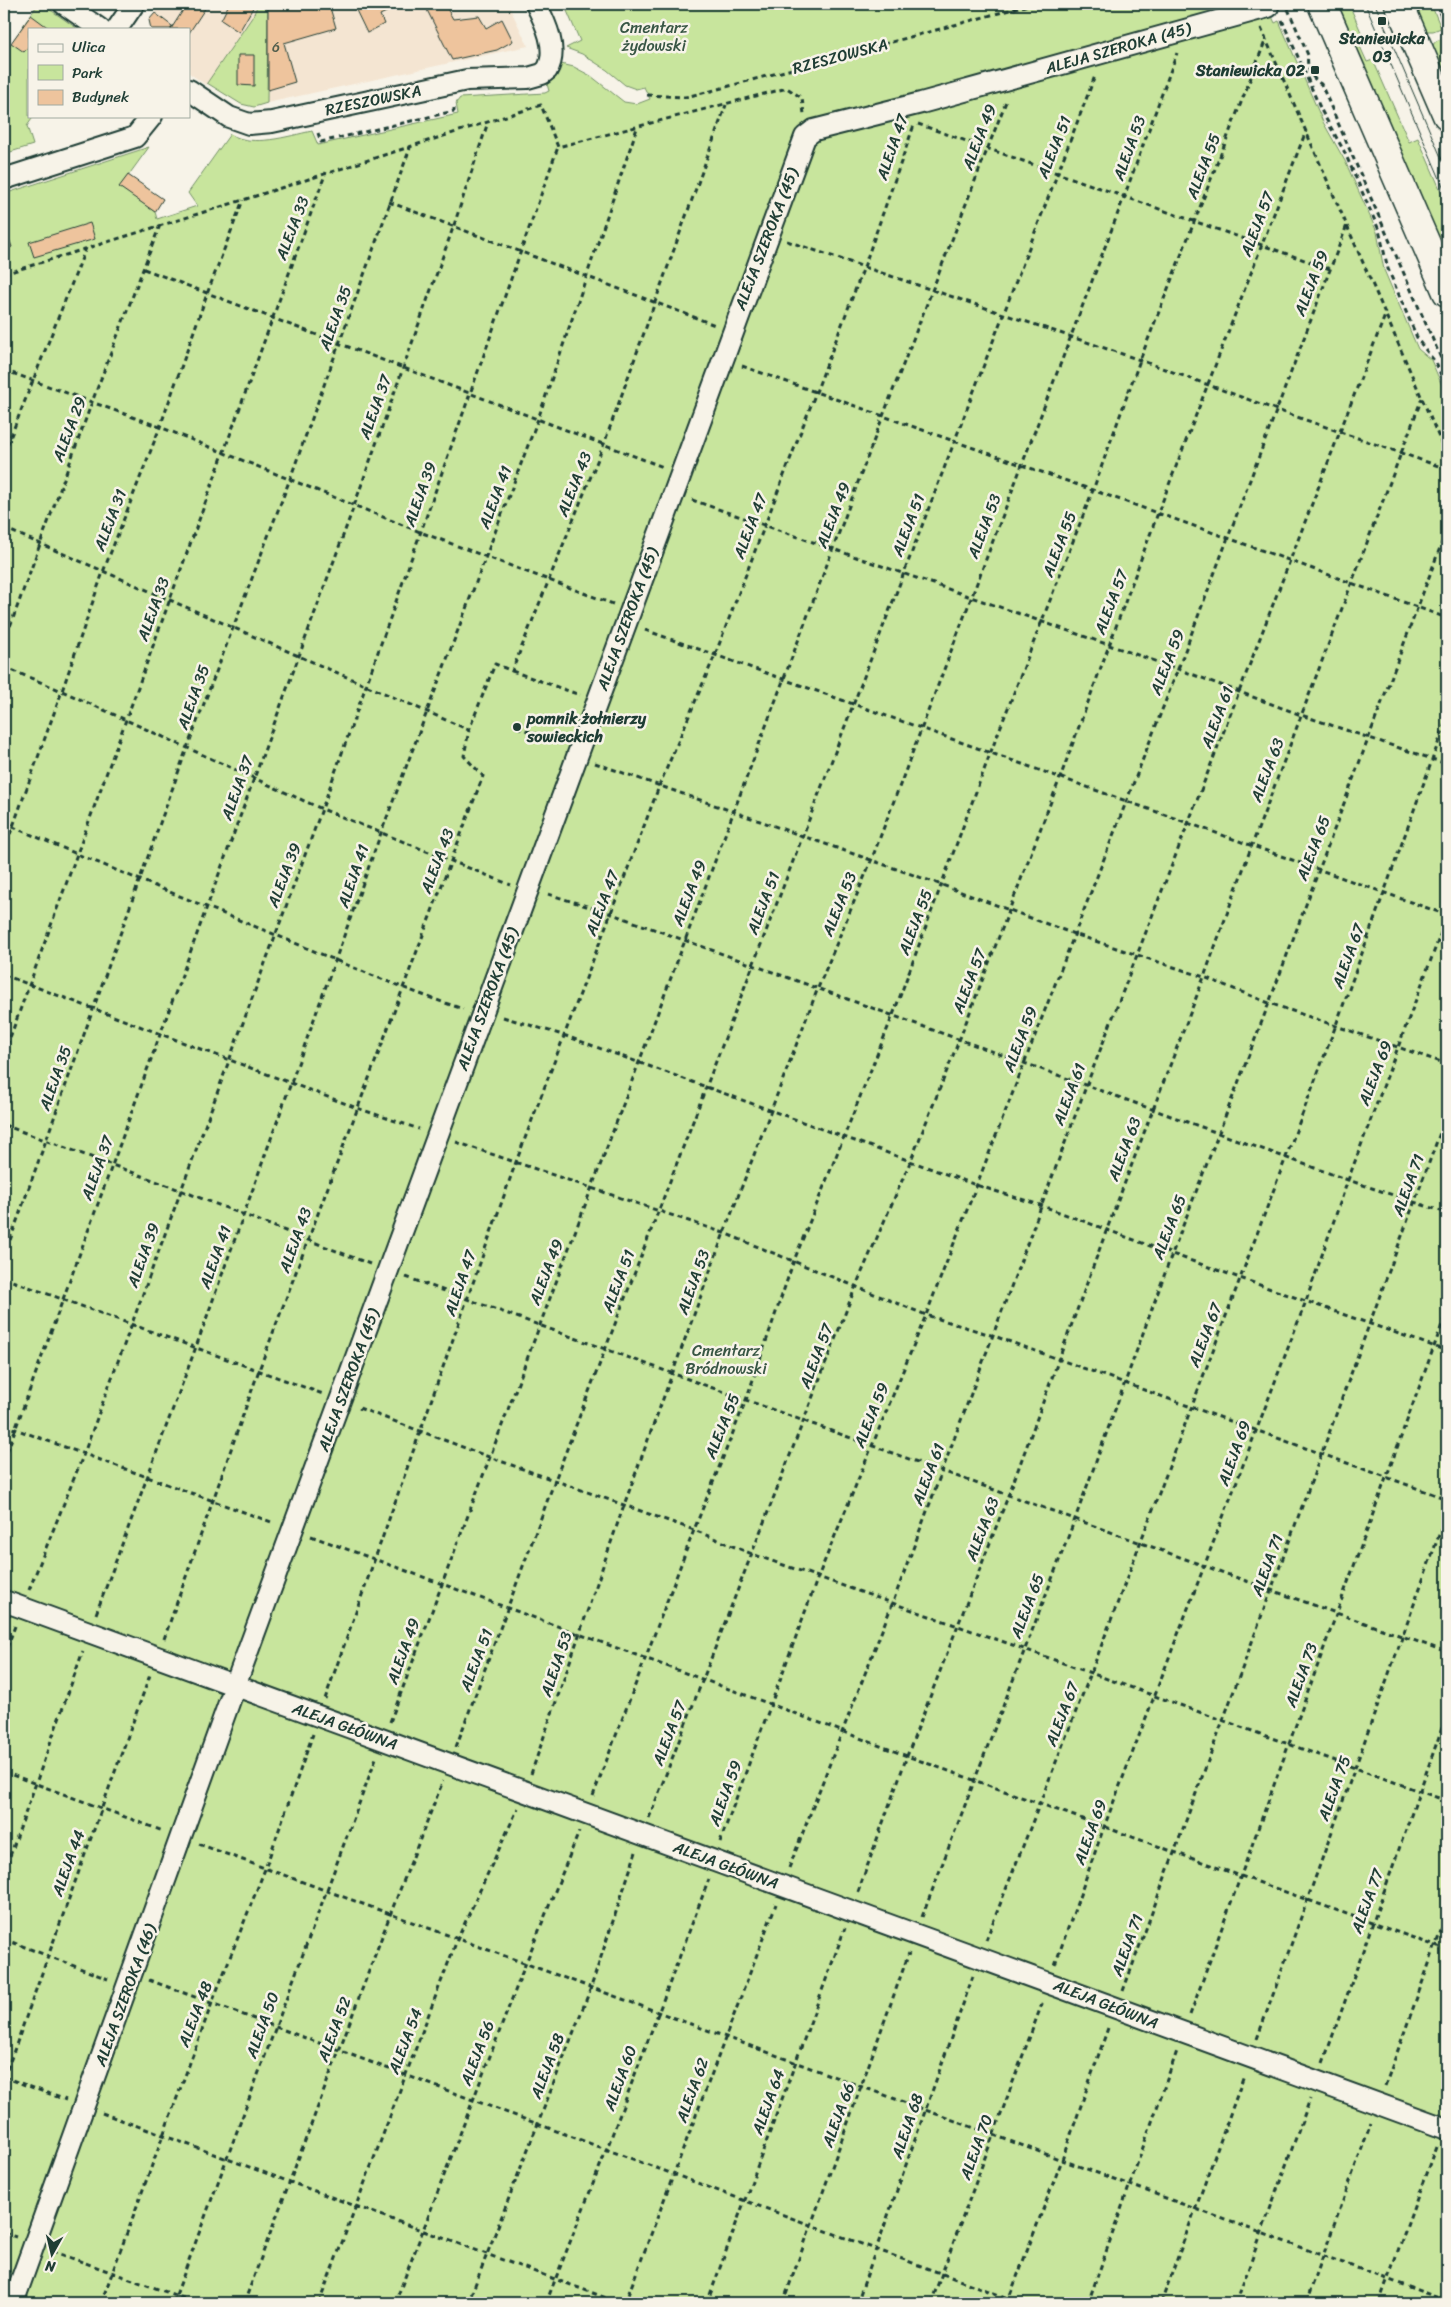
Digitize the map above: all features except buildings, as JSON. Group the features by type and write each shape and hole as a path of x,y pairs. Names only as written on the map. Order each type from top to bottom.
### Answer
{"main road":[{"path":"1322,4 1447,292"},
{"path":"1399,4 1447,115"}],"street":[{"path":"64,4 99,28"},
{"path":"118,28 134,4"},
{"name":"RZESZOWSKA","path":"190,91 229,117 248,124 272,122 467,80 536,77 547,70 552,54 546,26 536,4"},
{"name":"ALEJA SZEROKA (45)","path":"235,1686 596,700 805,137 814,130 921,103 1186,29 1271,8"},
{"path":"4,178 136,137 150,118"},
{"name":"ALEJA GŁÓWNA","path":"12,1604 235,1686 316,1725 449,1765 852,1910 979,1957 1047,1991 1442,2136"},
{"name":"ALEJA SZEROKA (46)","path":"13,2303 235,1686"}],"path":[{"name":"RZESZOWSKA","path":"647,94 685,97 711,91 1032,4"},
{"path":"1436,4 1447,31"},
{"path":"1271,8 1266,39 1447,456"},
{"path":"1271,8 1308,55 1307,62 1314,80 1321,84 1447,372"},
{"path":"1271,8 1321,110 1344,151 1379,230 1388,269 1418,340 1436,363 1447,390"},
{"name":"ALEJA 53","path":"525,1792 624,1505 724,1233 818,988 870,861 1124,197 1186,29"},
{"name":"ALEJA 55","path":"586,1814 694,1530 746,1400 794,1263 843,1136 893,1015 990,754 1093,490 1140,360 1266,39"},
{"name":"ALEJA 51","path":"449,1765 605,1349 1056,173 1105,51"},
{"name":"ALEJA 49","path":"390,1721 883,416 1016,76"},
{"path":"4,274 160,224 243,200 326,172 410,148 541,105 558,148 787,88 802,98 806,121 805,137"},
{"name":"ALEJA 47","path":"316,1725 516,1162 566,1036 660,784 715,655 763,525 864,266 921,103"},
{"name":"ALEJA 43","path":"158,1657 259,1370 482,776 464,756 469,730 495,664 512,671 550,580 604,444 726,105"},
{"name":"ALEJA 37","path":"4,1460 354,506 454,225 488,122"},
{"path":"914,123 1330,269"},
{"name":"ALEJA 41","path":"4,1873 37,1784 89,1632 196,1347 381,833 538,419 637,128"},
{"name":"ALEJA 57","path":"642,1835 855,1288 911,1160 1010,910 1158,513 1306,131"},
{"name":"ALEJA 35","path":"4,1256 187,748 340,344 410,148"},
{"name":"ALEJA 39","path":"4,1656 12,1604 83,1456 228,1059 322,809 558,148"},
{"name":"ALEJA 33","path":"4,1054 326,172"},
{"name":"ALEJA 31","path":"4,851 103,572 160,427 207,294 243,200"},
{"path":"390,202 732,331"},
{"name":"ALEJA 29","path":"4,643 39,544 160,224"},
{"name":"ALEJA 59","path":"715,1861 720,1842 770,1704 818,1577 926,1315 1178,670 1347,225"},
{"path":"768,234 1140,360 1276,410 1447,469"},
{"path":"4,453 86,248"},
{"path":"144,269 680,473"},
{"name":"ALEJA 61","path":"782,1886 994,1336 1040,1205 1386,314"},
{"path":"722,359 954,440 1447,618"},
{"path":"4,370 160,427 420,532 550,580 715,655 1447,916"},
{"name":"ALEJA 63","path":"852,1910 906,1756 1009,1494 1350,584 1422,398"},
{"path":"673,493 1043,622 1301,715 1447,764"},
{"path":"4,528 469,730"},
{"name":"ALEJA 65","path":"916,1934 1075,1518 1172,1254 1370,737 1447,529"},
{"path":"4,667 62,691 322,809 526,892 546,894 612,914 1087,1084 1219,1134 1415,1204 1447,1213"},
{"path":"512,671 596,700"},
{"name":"ALEJA 67","path":"979,1957 1091,1673 1284,1157 1336,1025 1447,719"},
{"path":"517,727 660,784 870,861 942,885 1074,934 1204,977 1269,1003 1447,1064"},
{"path":"4,822 77,855 401,988 481,1015 497,1016 566,1036 772,1109 976,1185 1040,1205 1172,1254 1447,1350"},
{"name":"ALEJA 69","path":"1047,1991 1104,1827 1306,1300 1348,1180 1447,916"},
{"path":"4,975 357,1108 724,1233 855,1288 926,1315 994,1336 1125,1385 1447,1499"},
{"name":"ALEJA 71","path":"1007,2303 1062,2160 1113,2016 1447,1114"},
{"path":"4,1125 467,1300 1447,1652"},
{"path":"4,1278 259,1370 489,1457 694,1530 752,1554 893,1602 1222,1722 1447,1801"},
{"name":"ALEJA 73","path":"1088,2303 1288,1745 1447,1311"},
{"path":"4,1425 83,1456 148,1477 646,1658 906,1756 1307,1898 1447,1950"},
{"name":"ALEJA 75","path":"1161,2303 1447,1513"},
{"name":"ALEJA 44","path":"4,2077 158,1657"},
{"name":"ALEJA 77","path":"1236,2303 1314,2090 1447,1714"},
{"name":"ALEJA 48","path":"101,2303 212,2003 265,1869 316,1725"},
{"name":"ALEJA 50","path":"173,2303 274,2027 377,1757"},
{"name":"ALEJA 52","path":"244,2303 390,1915 449,1765"},
{"path":"4,1772 457,1940 1447,2300"},
{"name":"ALEJA 54","path":"319,2303 457,1940 525,1792"},
{"name":"ALEJA 56","path":"395,2303 424,2231 472,2099 586,1814"},
{"name":"ALEJA 58","path":"468,2303 590,1988 642,1835"},
{"name":"ALEJA 60","path":"546,2303 606,2151 715,1861"},
{"name":"ALEJA 62","path":"625,2303 782,1886"},
{"name":"ALEJA 64","path":"707,2303 852,1910"},
{"path":"1385,2086 1447,1914"},
{"name":"ALEJA 66","path":"783,2303 916,1934"},
{"path":"4,1939 47,1956 212,2003 472,2099 606,2151 1020,2303"},
{"name":"ALEJA 68","path":"857,2303 979,1957"},
{"name":"ALEJA 70","path":"931,2303 1047,1991"},
{"path":"4,2077 620,2303"},
{"path":"1306,2303 1372,2120"},
{"path":"1379,2303 1442,2136"},
{"path":"4,2233 198,2303"}],"shaded area":[{"path":"161,4 258,4 253,16 206,85 190,74 190,28 151,28 149,20"},
{"path":"260,4 508,4 528,46 267,103 268,5"}],"green space":[{"path":"38,4 42,4 77,28 28,28 28,118 33,118 27,126 33,145 4,154 4,54"},
{"path":"258,4 268,5 267,103 254,107 241,104 207,83 253,16"},
{"name":"Cmentarz Bródnowski","path":"564,4 1266,4 1275,23 1279,21 1323,122 1345,161 1377,232 1384,270 1418,349 1431,360 1447,397 1447,2303 4,2303 4,194 149,147 120,187 155,212 157,219 197,206 188,193 230,134 239,138 260,141 312,131 318,145 458,114 456,103 460,98 545,93 549,91 547,84 553,79 561,64 574,67 591,76 624,102 637,104 650,99 644,87 636,89 625,85 607,70 582,54 566,48 580,41"},
{"path":"1336,4 1349,4 1364,39 1358,42 1367,62 1373,60 1409,142 1418,138 1447,205 1447,260"},
{"path":"1413,4 1431,4 1441,28 1433,31 1424,31"},
{"path":"1446,37 1447,81 1432,46 1436,41"}],"tram line":[{"path":"1365,4 1447,195"},
{"path":"1375,4 1447,171"}],"place":[{"name":"Staniewicka 03","path":"1382,21"},
{"name":"Staniewicka 02","path":"1315,70"},
{"name":"pomnik żołnierzy sowieckich","path":"517,727"}],"park label":[{"name":"Cmentarz żydowski","path":"654,36"}]}
